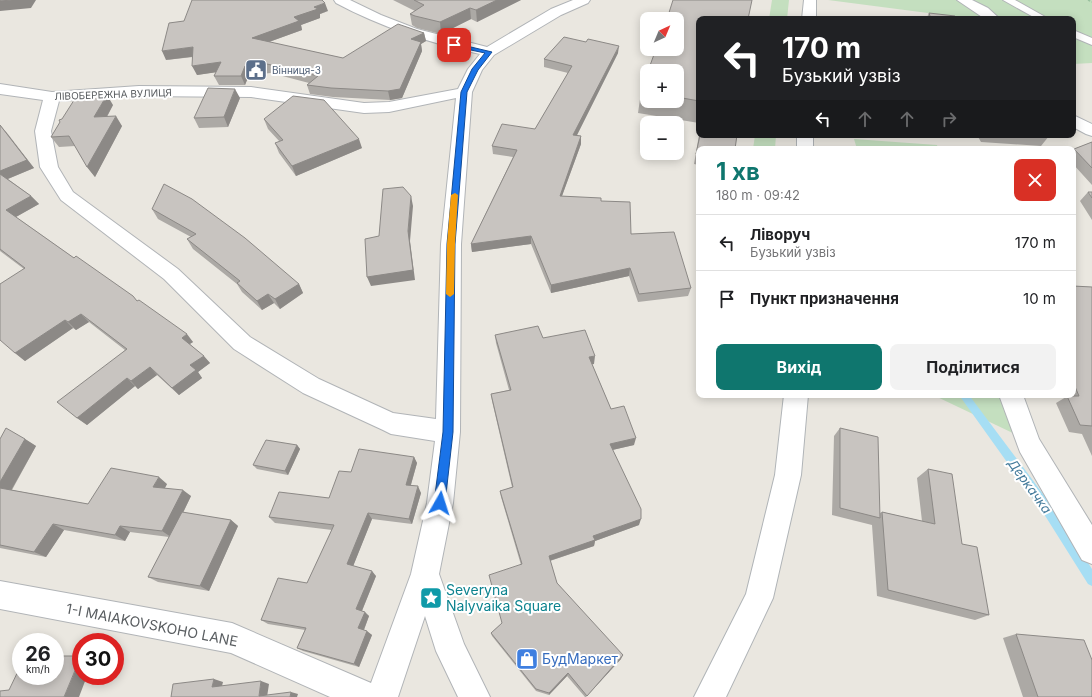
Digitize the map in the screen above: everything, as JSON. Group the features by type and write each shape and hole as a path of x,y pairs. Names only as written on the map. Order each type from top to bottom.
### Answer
{"street":[{"path":"340,0 369,16 404,30 454,45 489,52"},
{"path":"382,697 425,574 440,503 448,432 451,244 464,92 475,69 489,52 556,12 584,0"},
{"path":"809,16 810,0"},
{"path":"964,0 989,16"},
{"name":"ЛІВОБЕРЕЖНА ВУЛИЦЯ","path":"0,89 52,97 139,91 251,92 364,108 389,107 464,92"},
{"path":"52,97 43,131 44,138 49,167 67,196 170,274 242,343 311,386 391,422 448,432"},
{"path":"1076,122 1092,131"},
{"path":"710,697 759,598 788,475 796,398"},
{"path":"1012,398 1029,444 1092,550"},
{"path":"425,574 451,651 474,697"},
{"name":"1-I MAIAKOVSKOHO LANE","path":"0,595 232,638 366,697"}],"lane":[{"path":"1008,0 1038,16"},
{"path":"1076,34 1092,42"}],"path":[{"path":"1088,0 1092,2"}],"green space":[{"path":"772,0 789,0 787,16 769,16"},
{"path":"828,0 1092,0 1092,63 1076,64 1076,16 951,16"},
{"path":"755,138 776,138 775,146 753,146"},
{"path":"854,139 937,146 856,146"},
{"path":"939,398 1008,398 1023,438"}],"building":[{"path":"192,0 322,0 325,3 314,7 318,9 294,17 299,21 252,38 343,58 398,24 424,33 411,39 421,42 400,89 388,91 331,88 307,85 318,76 267,64 245,66 241,76 214,76 221,62 192,66 193,47 162,51 169,23 184,21"},
{"path":"414,0 497,0 476,10 470,8 440,22 410,14 424,5"},
{"path":"673,0 752,0 749,16 696,16 696,100 684,98 684,64 651,64 653,56 684,56 684,12 669,12"},
{"path":"929,13 955,16 930,16"},
{"path":"564,37 586,42 588,39 619,46 573,135 581,136 560,196 601,198 601,201 630,202 631,234 674,232 691,288 639,294 630,268 551,285 531,236 471,244 517,150 492,146 502,124 535,129 572,66 544,59"},
{"path":"208,88 235,89 224,117 194,118"},
{"path":"107,95 94,117 116,116 87,167 69,136 51,137 60,122 59,120 62,119 76,97"},
{"path":"293,96 324,100 359,139 292,166 275,143 283,140 264,119"},
{"path":"0,125 27,160 0,171"},
{"path":"699,138 737,138 735,146 698,146"},
{"path":"1092,142 1092,168 1076,151 1076,148"},
{"path":"0,174 31,196 6,210 74,258 76,256 133,296 137,301 139,300 187,334 182,338 204,356 190,365 196,370 172,388 150,367 131,381 127,378 77,418 57,402 127,349 81,314 68,322 65,320 15,353 0,340 0,284 25,268 0,249"},
{"path":"164,184 192,199 245,238 299,284 275,299 268,294 257,301 237,283 240,281 187,239 196,234 152,209"},
{"path":"403,187 411,196 408,231 413,270 367,277 365,239 379,236 383,189"},
{"path":"1088,192 1092,192 1092,198"},
{"path":"1076,286 1092,287 1092,426 1080,425 1068,398 1076,398 1076,396 1079,396 1076,389"},
{"path":"538,326 543,338 585,330 595,356 589,357 611,409 624,406 636,438 610,444 641,509 641,519 593,536 595,540 549,556 557,583 623,655 587,696 568,673 549,693 536,689 491,633 502,623 489,575 522,564 500,491 513,487 491,394 511,390 495,335"},
{"path":"6,428 25,439 0,482 0,439"},
{"path":"840,428 878,437 880,518 840,508"},
{"path":"266,440 297,445 285,471 253,465"},
{"path":"359,449 414,457 406,485 418,486 409,519 368,513 347,564 372,571 356,609 365,612 358,628 367,631 354,664 297,648 306,628 261,620 278,578 307,583 334,525 269,517 279,492 329,498 339,471 351,472"},
{"path":"111,468 159,477 153,487 183,490 162,531 120,526 115,535 53,524 34,552 0,545 0,488 88,504"},
{"path":"928,469 952,474 962,544 977,547 989,615 888,590 882,512 935,524"},
{"path":"182,512 231,520 200,586 148,577"},
{"path":"1016,634 1084,640 1092,660 1092,697 1038,697"},
{"path":"64,656 72,656 72,678 64,697 0,697 0,691 9,690 12,684 12,685 64,685"},
{"path":"214,679 212,687 261,681 259,696 291,692 290,697 171,697 173,684"}],"waterway":[{"name":"Деркачка","path":"966,398 1048,510 1092,580"}],"slow traffic":[{"path":"450,294 451,244 455,195"}],"place":[{"name":"Вінниця-3","path":"256,70"},
{"name":"Severyna Nalyvaika Square","path":"431,598"},
{"name":"БудМаркет","path":"527,659"}],"route":[{"path":"440,503 448,432 451,244 464,92 475,69 489,52 454,45"}]}
